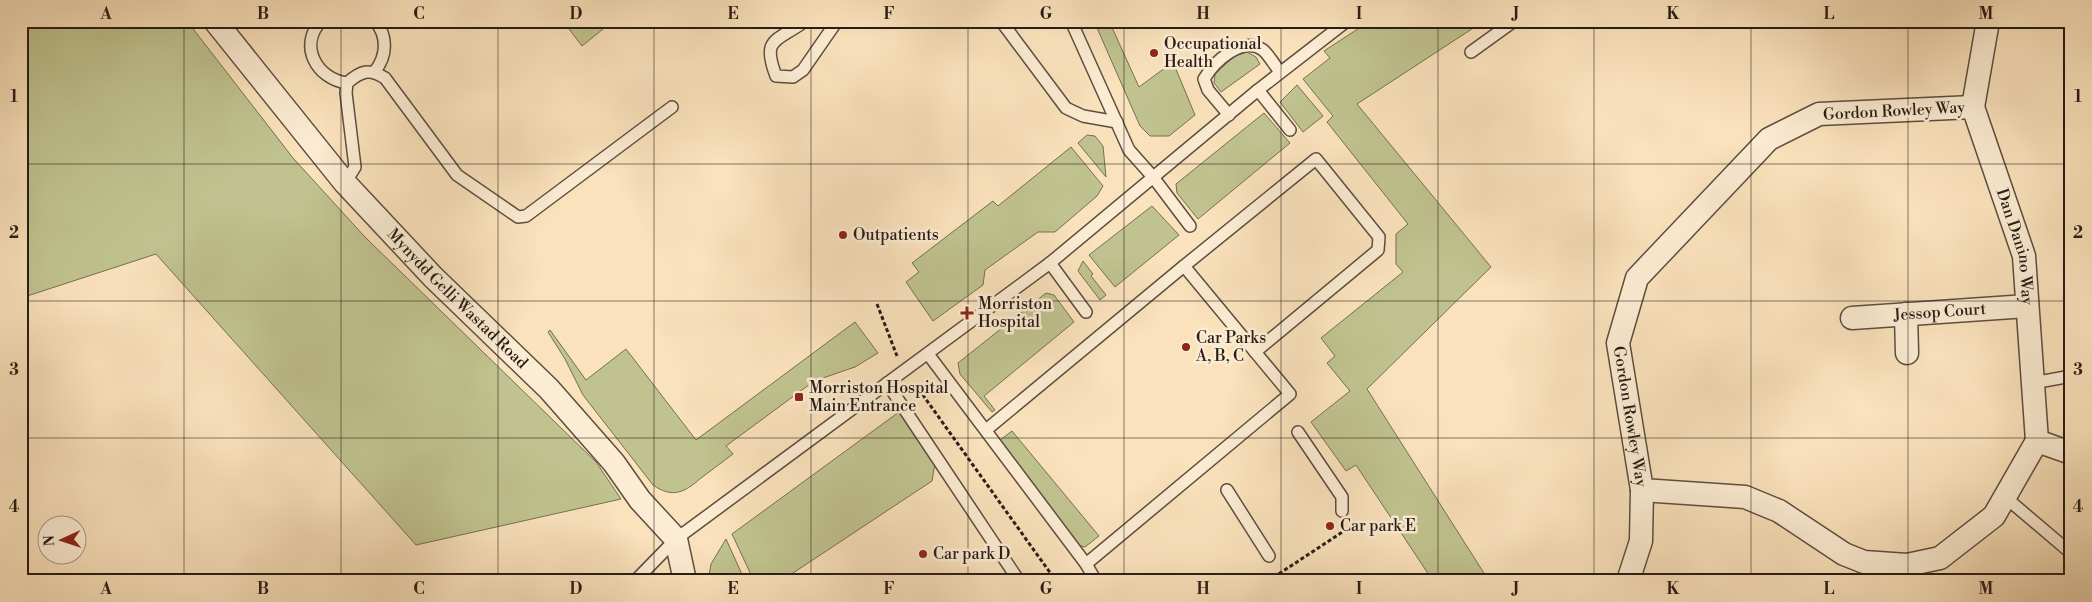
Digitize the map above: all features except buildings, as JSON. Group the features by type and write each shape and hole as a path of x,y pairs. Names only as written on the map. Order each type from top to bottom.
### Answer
{"street":[{"name":"Mynydd Gelli Wastad Road","path":"215,21 345,182 433,278 549,389 614,463 640,500 676,539"},
{"name":"Dan Danino Way","path":"1988,21 1973,107 2024,256 2037,442"},
{"name":"Gordon Rowley Way","path":"1973,107 1819,114 1769,139 1637,278 1618,343 1642,490 1745,497 1779,511 1844,554 1864,562 1907,573 1940,558 1994,516 2037,442"},
{"name":"Jessop Court","path":"1852,318 2027,306"},
{"path":"1906,314 1907,353"},
{"path":"2037,442 2071,453"},
{"path":"1628,581 1641,541 1642,490"},
{"path":"676,539 685,581"}],"lane":[{"path":"321,21 312,36 312,58 326,76 347,83 365,72 375,71 385,78 457,175 518,217 526,216 672,107"},
{"path":"375,21 384,38 384,51 381,63 375,71"},
{"path":"805,21 771,44 768,56 776,76 793,77 803,70 837,21"},
{"path":"1001,21 1066,108 1083,116 1117,122"},
{"path":"1071,21 1129,150 1153,177 1190,226"},
{"path":"636,581 676,539 1050,263 1280,72 1347,21"},
{"path":"1471,52 1514,21"},
{"path":"1229,115 1208,90 1204,79 1217,62 1230,52 1246,46 1262,50 1280,72"},
{"path":"345,182 355,167 346,93 347,83"},
{"path":"1258,90 1290,130"},
{"path":"986,430 1316,159 1379,237 1378,250 1255,352"},
{"path":"1050,263 1086,312"},
{"path":"1086,564 1290,394 1184,266"},
{"path":"928,354 1086,564 1096,581"},
{"path":"2033,383 2071,376"},
{"path":"887,383 1019,581"},
{"path":"1298,432 1342,497 1342,511"},
{"path":"1227,490 1269,556"},
{"path":"2005,498 2071,553"}],"path":[{"path":"877,304 894,350 905,370 1056,581"},
{"path":"1268,581 1348,528"}],"green space":[{"path":"21,21 187,21 293,158 365,237 596,462 621,499 416,545 156,254 21,298"},
{"path":"563,21 613,21 582,46"},
{"path":"1094,21 1109,21 1139,87 1173,62 1195,115 1169,136 1150,136 1140,126"},
{"path":"1370,21 1484,21 1357,104 1491,267 1367,389 1489,581 1433,581 1356,465 1346,471 1311,422 1350,391 1327,363 1335,356 1321,338 1403,272 1396,264 1396,234 1408,224 1327,122 1333,116 1303,79 1330,58 1324,51"},
{"path":"1247,52 1256,57 1260,64 1221,92 1214,83 1215,74 1233,57"},
{"path":"1297,85 1323,116 1303,132 1280,102"},
{"path":"1264,113 1290,143 1198,219 1177,193 1176,184"},
{"path":"1087,135 1095,136 1103,146 1106,177 1078,143"},
{"path":"1071,147 1103,186 1097,196 1055,232 1038,232 985,270 983,285 933,321 906,282 919,272 912,263 993,201 998,206"},
{"path":"1152,206 1179,235 1115,287 1089,255"},
{"path":"1083,261 1093,274 1091,276 1106,295 1100,300 1078,271"},
{"path":"1046,293 1054,295 1074,322 984,396 995,410 992,412 960,374 958,363"},
{"path":"855,322 878,353 855,367 820,379 806,387 726,446 733,454 690,487 673,493 653,485 583,395 565,359 548,332 550,330 586,380 626,349 696,440"},
{"path":"899,412 935,463 932,481 781,581 754,581 732,534"},
{"path":"1012,431 1099,536 1085,547 1077,545 999,441"},
{"path":"726,539 745,581 708,581 711,564"}],"place":[{"name":"Occupational Health","path":"1154,53"},
{"name":"Outpatients","path":"843,235"},
{"name":"Morriston Hospital","path":"967,313"},
{"name":"Car Parks A, B, C","path":"1186,347"},
{"name":"Morriston Hospital Main Entrance","path":"799,397"},
{"name":"Car park E","path":"1330,526"},
{"name":"Car park D","path":"923,554"}]}
